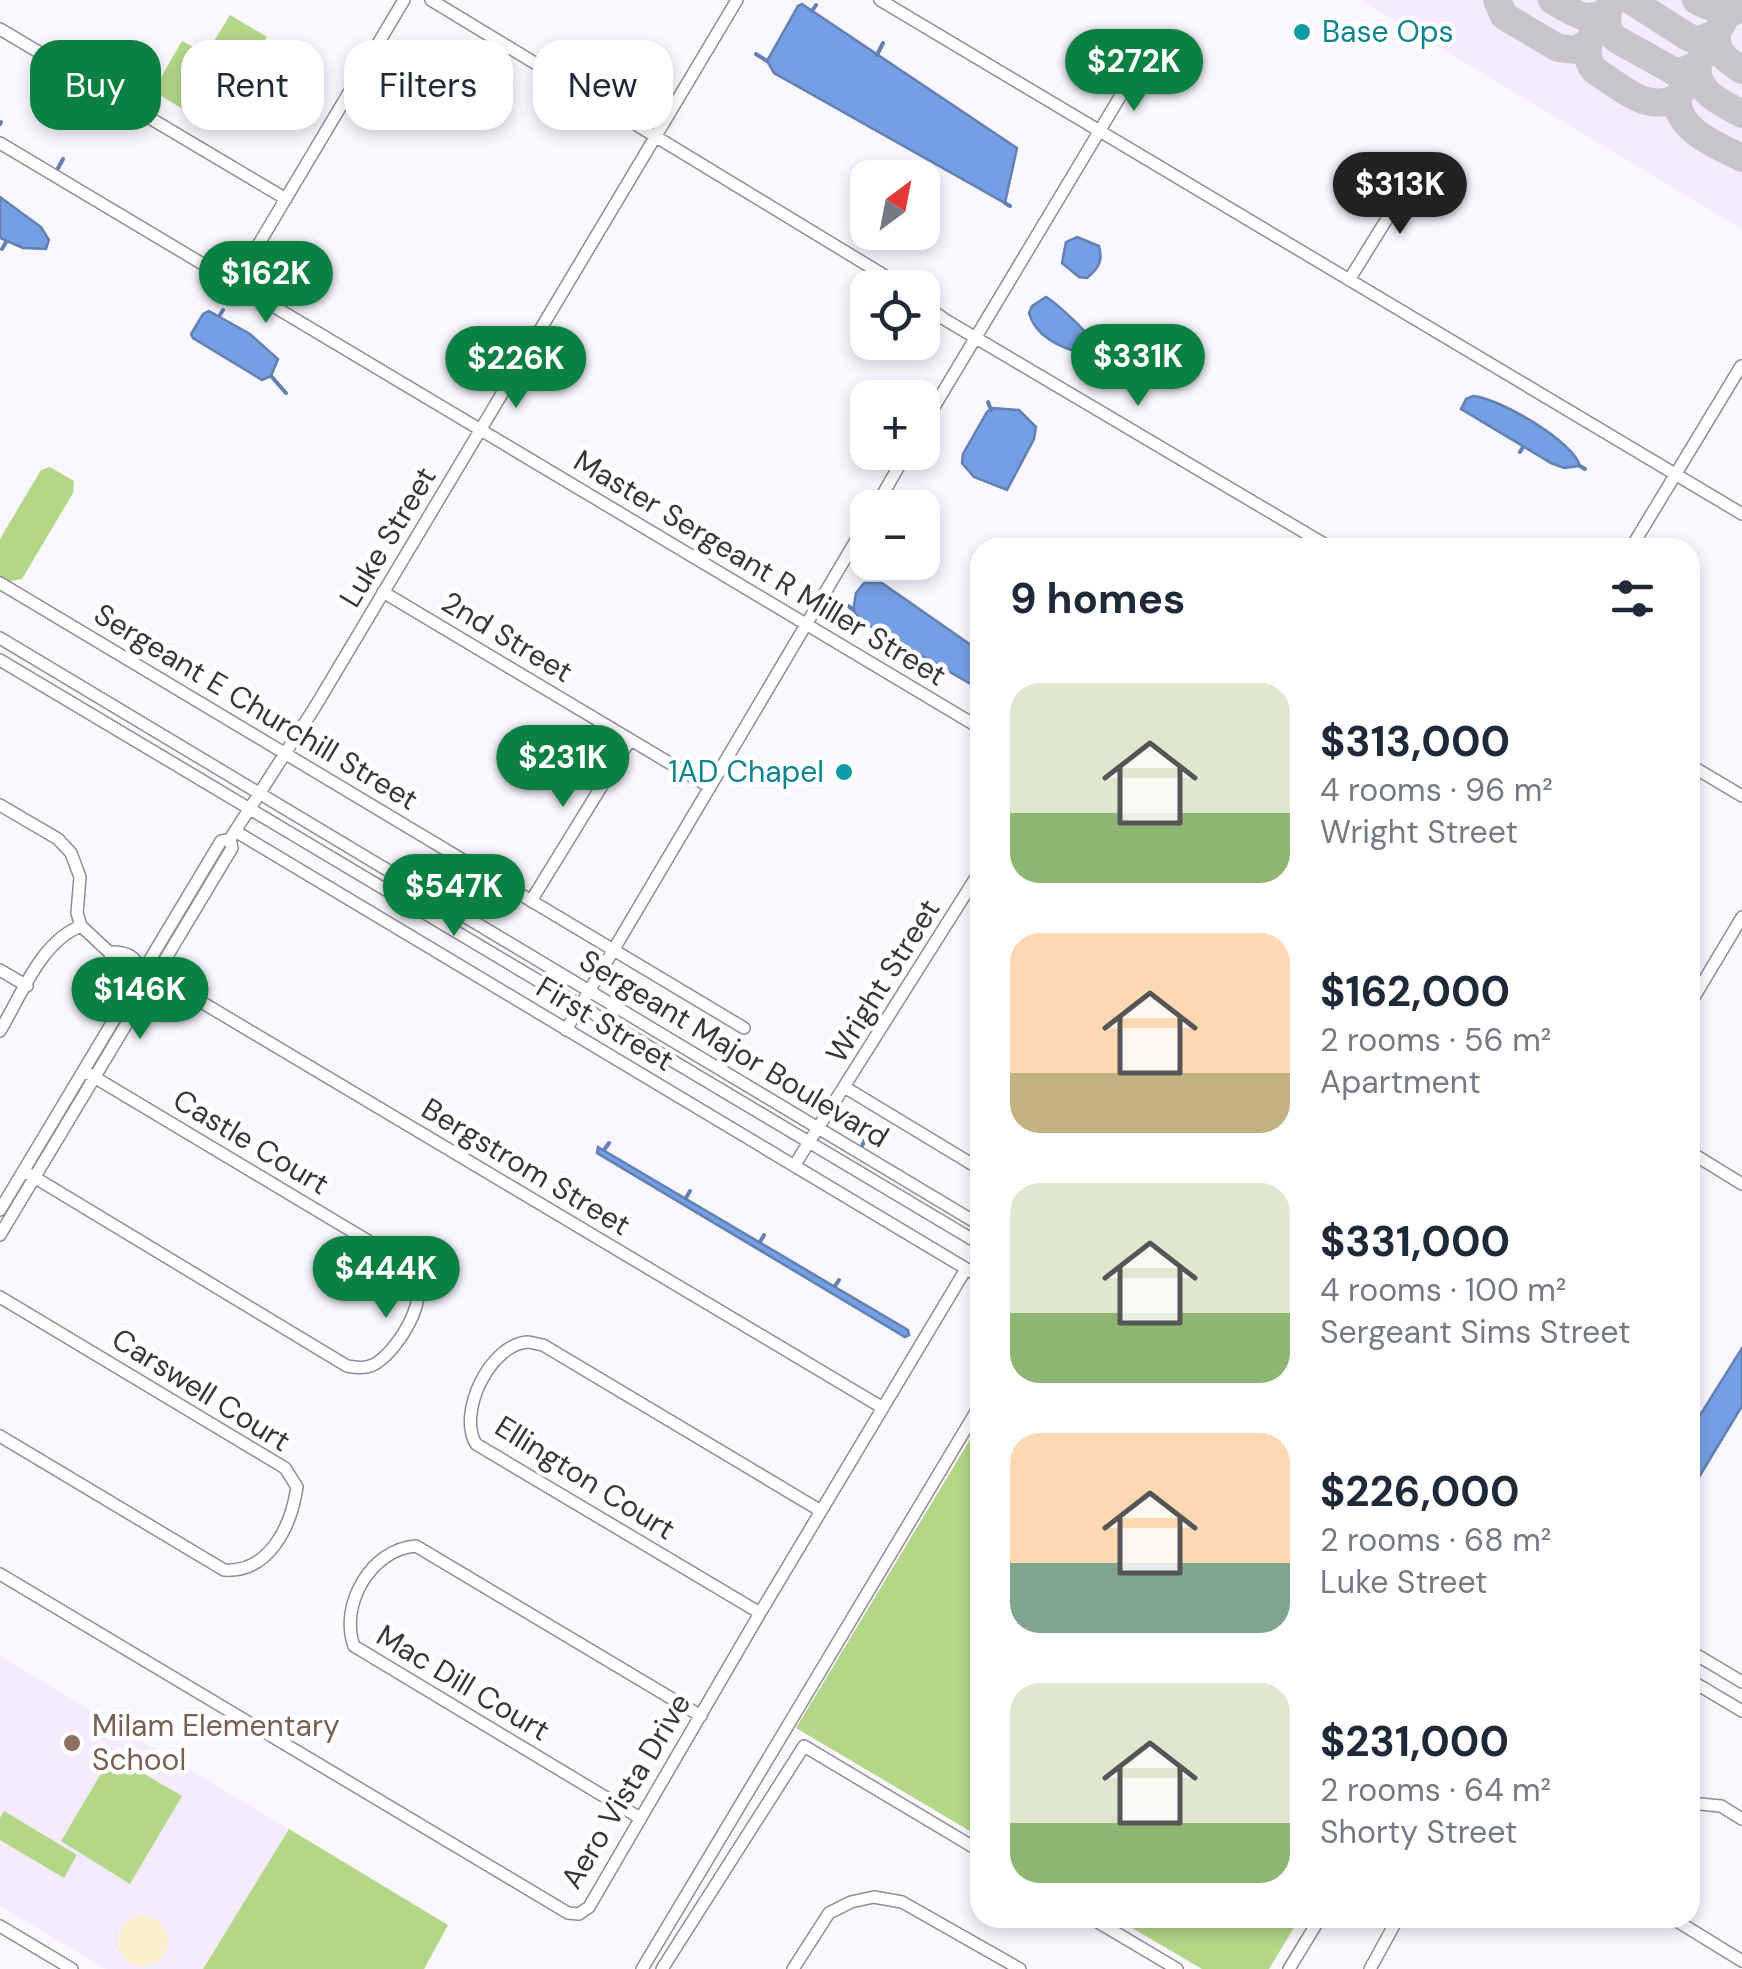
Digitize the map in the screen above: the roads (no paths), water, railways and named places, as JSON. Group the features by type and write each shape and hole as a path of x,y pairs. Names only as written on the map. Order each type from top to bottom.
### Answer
{"street":[{"path":"236,284 404,0"},
{"path":"431,0 876,270"},
{"name":"Luke Street","path":"0,1235 29,1174 89,1074 156,975 232,848 233,835 286,754 737,0"},
{"path":"880,0 1742,514"},
{"path":"0,28 286,199"},
{"path":"940,397 1133,75"},
{"name":"Master Sergeant R Miller Street","path":"0,143 970,722"},
{"path":"1349,280 1416,172"},
{"path":"940,315 1314,538"},
{"path":"1637,538 1741,366"},
{"path":"566,1030 850,550"},
{"name":"Sergeant E Churchill Street","path":"0,583 744,1028"},
{"name":"2nd Street","path":"383,592 708,786"},
{"name":"Sergeant Major Boulevard","path":"0,638 970,1219"},
{"name":"Sergeant Major Boulevard","path":"0,660 970,1238"},
{"path":"532,901 630,740"},
{"path":"1700,771 1742,796"},
{"path":"0,805 58,839 71,852 80,877 80,926 59,937 0,1031"},
{"name":"Luke Street","path":"89,1074 142,972 221,841 233,835"},
{"name":"First Street","path":"233,835 970,1271"},
{"name":"Wright Street","path":"794,1166 970,887"},
{"path":"1700,987 1742,916"},
{"name":"Bergstrom Street","path":"80,926 109,952 114,964 130,973 156,975 883,1408"},
{"path":"0,970 27,986"},
{"name":"Castle Court","path":"29,1174 347,1366 376,1364 404,1332 418,1295 416,1276 405,1263 89,1074"},
{"path":"846,1088 970,1163"},
{"path":"1700,1158 1742,1184"},
{"name":"Luke Street","path":"0,1210 29,1174"},
{"name":"Aero Vista Drive","path":"0,1574 568,1913 579,1914 588,1907 966,1269"},
{"name":"Carswell Court","path":"0,1297 285,1468 297,1487 294,1508 266,1556 244,1571 224,1570 0,1436"},
{"name":"Ellington Court","path":"760,1613 476,1444 469,1432 468,1415 483,1378 510,1348 528,1342 544,1346 821,1511"},
{"path":"642,1969 970,1422"},
{"name":"Mac Dill Court","path":"640,1818 354,1646 347,1628 362,1583 396,1547 416,1546 701,1716"},
{"path":"1700,1657 1742,1682"},
{"path":"1700,1686 1742,1710"},
{"path":"662,1969 804,1746 970,1845"},
{"path":"1700,1804 1721,1806 1742,1818"},
{"path":"793,1969 829,1913 874,1897 902,1902 1020,1969"},
{"path":"0,1926 72,1969"},
{"path":"1108,1928 1176,1969"},
{"path":"1289,1969 1314,1928"},
{"path":"1370,1969 1393,1928"},
{"path":"1688,1928 1742,1961"}],"water":[{"path":"802,4 1017,148 1005,203 940,166 940,160 929,160 774,73 767,61"},
{"path":"0,197 41,227 49,240 46,249 23,248 0,238"},
{"path":"1077,237 1099,246 1099,264 1087,278 1079,277 1062,263 1066,242"},
{"path":"1046,297 1092,341 1082,353 1050,340 1032,321 1032,306"},
{"path":"209,311 250,334 278,359 271,376 262,380 193,338 191,334"},
{"path":"1473,396 1500,404 1534,422 1564,445 1580,466 1564,468 1551,463 1461,409 1466,399"},
{"path":"993,408 1019,410 1036,427 1034,439 1007,490 974,477 962,463 963,454"},
{"path":"864,583 882,583 968,643 970,684 865,623 853,611 856,593"},
{"path":"598,1147 908,1330 909,1335 905,1337 597,1153"},
{"path":"1742,1348 1742,1406 1700,1475 1700,1415"}],"waterway":[{"path":"812,11 816,5"},
{"path":"877,55 883,43"},
{"path":"756,54 767,61"},
{"path":"56,172 63,159"},
{"path":"1005,203 1010,206"},
{"path":"2,249 6,242"},
{"path":"220,315 223,310"},
{"path":"271,376 286,393"},
{"path":"988,402 991,410"},
{"path":"1520,452 1523,447"},
{"path":"1580,466 1585,469"},
{"path":"848,606 854,610"},
{"path":"859,1151 869,1133"},
{"path":"604,1150 609,1143"},
{"path":"686,1198 690,1191"},
{"path":"760,1242 764,1235"},
{"path":"835,1286 839,1280"}],"place":[{"name":"Base Ops","path":"1302,32"},
{"name":"1AD Chapel","path":"844,772"},
{"name":"Milam Elementary School","path":"72,1743"}]}
